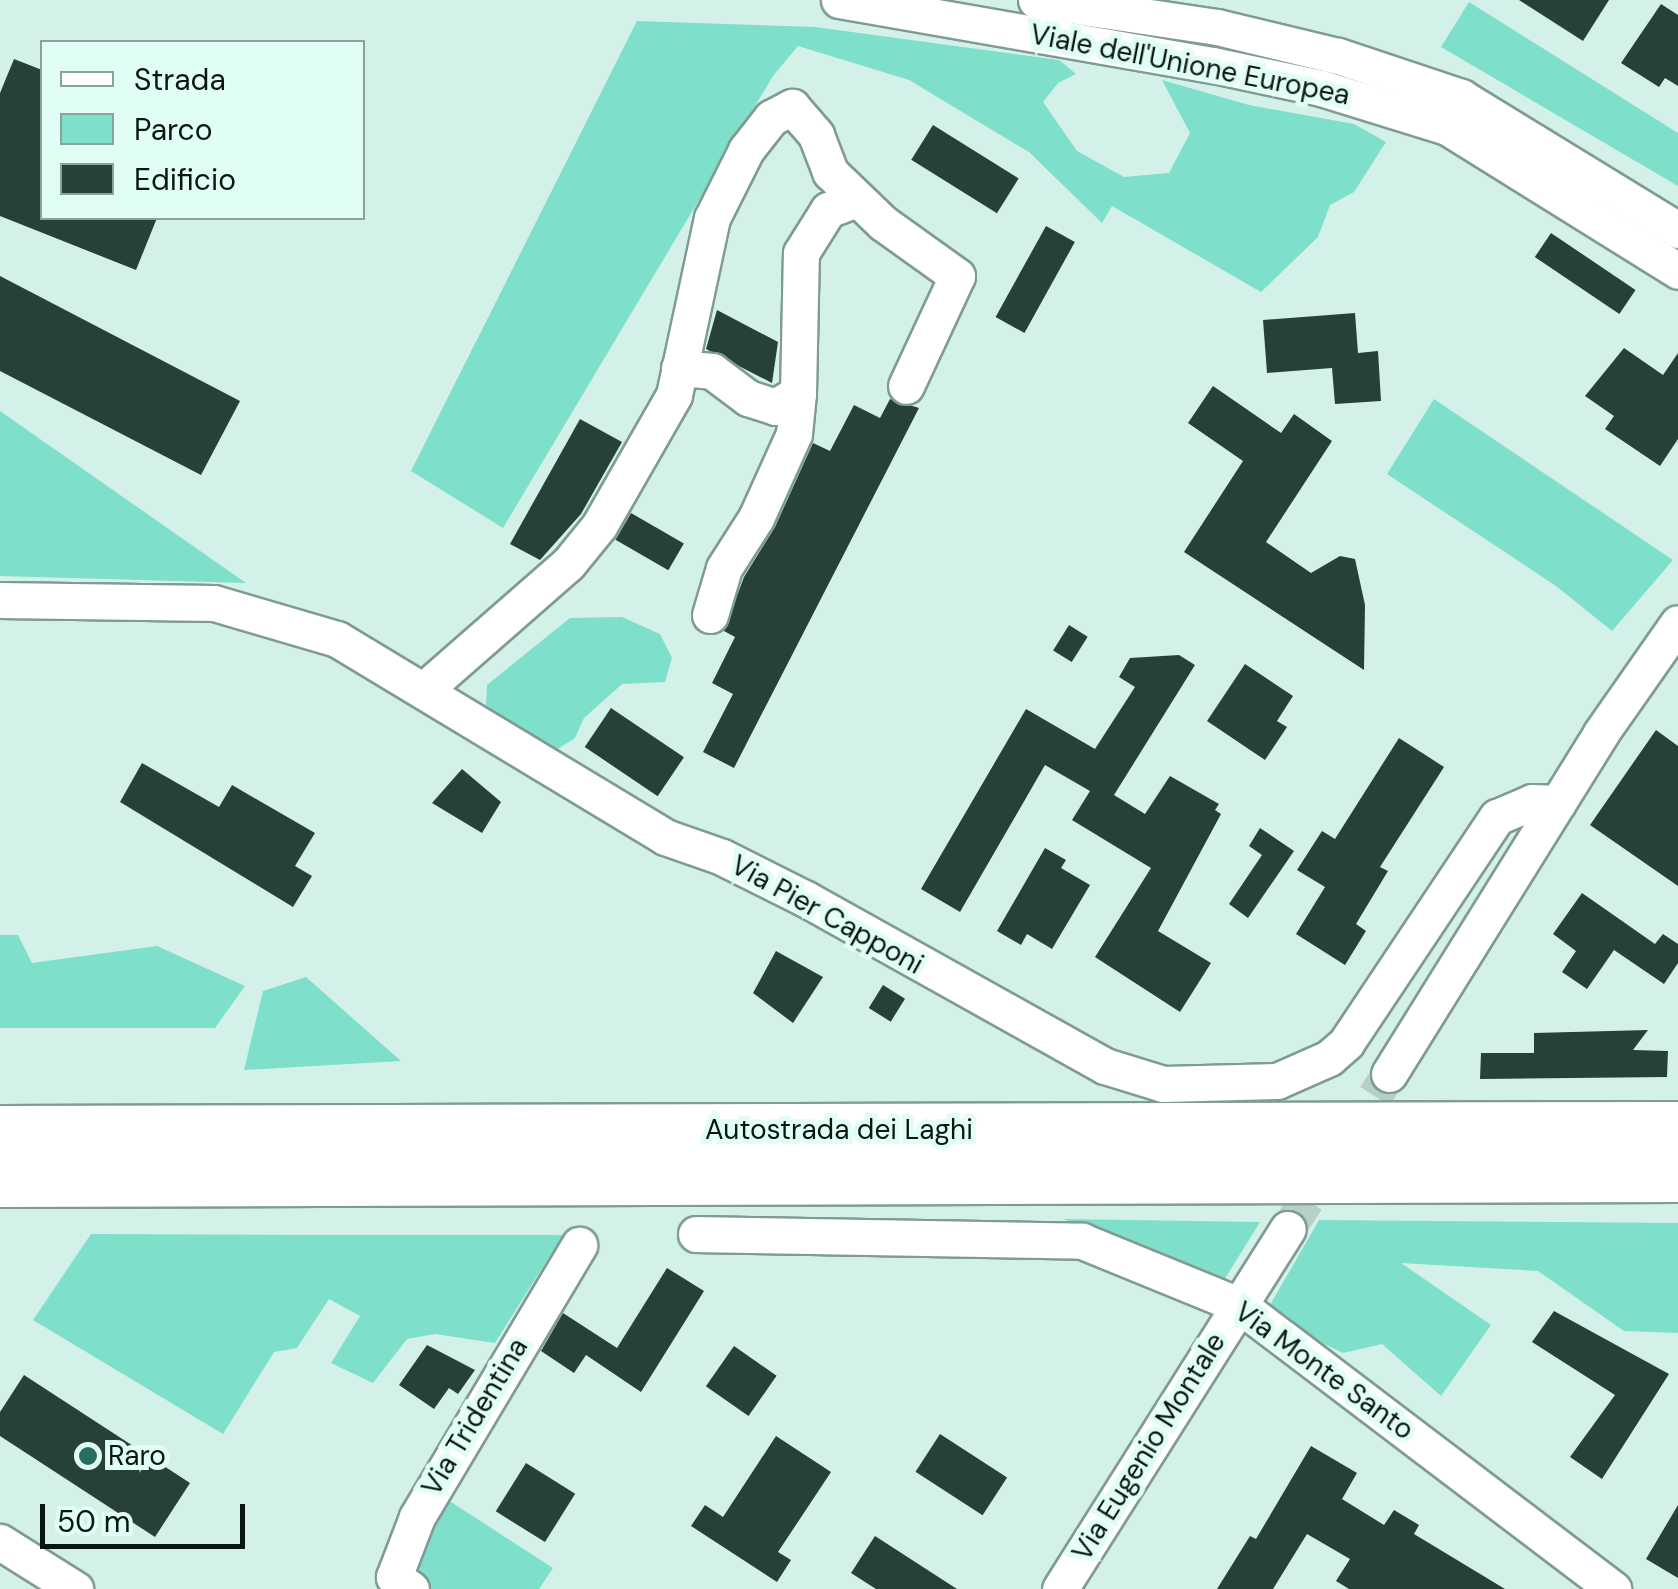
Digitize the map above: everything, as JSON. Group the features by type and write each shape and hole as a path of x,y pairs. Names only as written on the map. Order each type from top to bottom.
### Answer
{"highway":[{"name":"Autostrada dei Laghi","path":"0,1132 1678,1128"},
{"name":"Autostrada dei Laghi","path":"0,1180 1678,1176"}],"street":[{"name":"Viale dell'Unione Europea","path":"839,0 1213,65 1322,88 1447,127 1678,271"},
{"name":"Viale dell'Unione Europea","path":"1036,0 1234,31 1338,56 1460,98 1678,230"},
{"path":"425,689 568,564 600,526 648,449 680,368 712,218 746,150 771,118 792,107 816,135 830,172 857,199 957,276 906,386"},
{"path":"710,615 724,568 756,518 794,434 801,253 828,210 857,199"},
{"path":"680,368 712,372 748,398 775,406 798,393"},
{"name":"Via Pier Capponi","path":"0,600 214,603 337,639 665,838 722,856 1105,1066 1162,1084 1277,1081 1328,1058 1346,1043 1497,817 1532,802 1558,803"},
{"path":"1389,1074 1558,803 1677,626"},
{"path":"1239,1305 1288,1229"},
{"name":"Via Monte Santo","path":"696,1234 1082,1241 1239,1305 1614,1589"},
{"name":"Via Tridentina","path":"411,1589 394,1578 416,1517 579,1245"},
{"name":"Via Eugenio Montale","path":"1060,1589 1239,1305"},
{"path":"0,1542 75,1589"}],"green space":[{"path":"1469,2 1678,133 1678,186 1441,47"},
{"path":"637,21 815,27 1059,60 1076,74 1058,83 1043,102 1077,151 1124,177 1169,173 1190,133 1162,80 1249,105 1354,124 1386,142 1354,192 1330,205 1318,237 1261,292 1112,206 1102,223 1029,152 909,80 798,46 773,76 503,528 411,471"},
{"path":"1434,399 1673,560 1612,631 1556,586 1387,474"},
{"path":"0,411 60,453 246,583 0,576"},
{"path":"622,617 660,634 672,658 665,682 622,684 584,718 575,738 551,753 486,705 487,685 570,618"},
{"path":"0,935 18,935 32,963 157,946 245,986 215,1028 0,1028"},
{"path":"306,977 401,1061 244,1070 263,991"},
{"path":"1063,1219 1260,1222 1221,1285"},
{"path":"1319,1220 1678,1223 1678,1333 1624,1331 1538,1271 1401,1263 1491,1325 1441,1396 1382,1344 1343,1353 1306,1335 1285,1314 1266,1312"},
{"path":"91,1234 563,1235 495,1343 435,1334 407,1339 373,1383 331,1363 360,1316 329,1299 297,1348 274,1352 223,1434 33,1320"},
{"path":"417,1480 553,1568 539,1589 380,1589 375,1582"}],"building":[{"path":"1519,0 1609,0 1583,41"},
{"path":"1661,4 1678,15 1678,86 1665,78 1659,87 1621,63"},
{"path":"14,59 40,69 40,220 156,220 136,270 0,216 0,93"},
{"path":"933,125 1019,179 997,213 911,160"},
{"path":"1046,226 1075,242 1024,333 996,317"},
{"path":"1551,233 1636,290 1619,314 1535,257"},
{"path":"0,276 240,401 201,475 0,371"},
{"path":"717,310 778,342 772,383 706,349"},
{"path":"1355,313 1358,353 1378,351 1381,401 1335,404 1332,368 1267,373 1263,320"},
{"path":"1624,348 1663,375 1678,353 1678,439 1660,466 1605,429 1614,416 1585,396"},
{"path":"1213,386 1281,433 1294,414 1332,441 1266,542 1311,573 1340,556 1355,559 1365,605 1364,670 1184,552 1243,461 1188,423"},
{"path":"890,399 919,408 734,768 703,752 733,694 712,683 735,637 724,631 744,577 775,527 813,443 830,451 854,405 880,418"},
{"path":"580,419 622,442 581,514 540,560 510,544"},
{"path":"631,513 684,544 668,570 616,540"},
{"path":"1069,625 1088,637 1072,662 1053,650"},
{"path":"1179,655 1195,665 1114,795 1145,814 1170,776 1219,804 1215,810 1221,814 1158,931 1211,963 1180,1012 1095,957 1151,868 1072,820 1090,791 1045,765 960,912 921,889 1026,709 1095,749 1135,687 1119,677 1130,658"},
{"path":"1245,664 1293,696 1277,721 1287,727 1265,760 1207,721"},
{"path":"611,708 684,757 658,796 585,747"},
{"path":"1656,730 1678,746 1678,886 1590,825"},
{"path":"1399,738 1444,767 1380,867 1388,871 1356,924 1366,931 1345,965 1296,934 1325,887 1297,870 1322,831 1335,839"},
{"path":"142,763 219,807 232,785 315,833 295,866 312,876 293,907 120,802"},
{"path":"462,769 501,802 482,833 432,803"},
{"path":"1260,828 1294,851 1248,918 1229,904 1262,855 1249,846"},
{"path":"1045,848 1066,860 1061,868 1090,885 1052,949 1027,934 1021,945 997,931"},
{"path":"1582,893 1655,944 1663,934 1678,944 1678,963 1664,984 1614,950 1587,989 1562,972 1576,951 1553,934"},
{"path":"776,951 823,977 793,1023 753,993"},
{"path":"883,985 905,999 891,1022 869,1008"},
{"path":"1648,1030 1633,1050 1668,1051 1667,1077 1480,1079 1481,1053 1534,1053 1534,1033"},
{"path":"667,1268 704,1291 641,1392 586,1355 574,1373 541,1351 563,1313 617,1348"},
{"path":"1554,1311 1669,1374 1602,1479 1570,1457 1615,1395 1532,1342"},
{"path":"427,1345 475,1370 458,1394 449,1388 434,1409 399,1385"},
{"path":"734,1346 777,1376 748,1416 706,1386"},
{"path":"24,1375 190,1483 155,1537 0,1436 0,1412"},
{"path":"940,1434 1007,1478 983,1515 915,1472"},
{"path":"776,1436 831,1472 778,1552 791,1560 777,1582 691,1526 705,1505 723,1517"},
{"path":"1311,1446 1357,1473 1342,1499 1384,1525 1394,1510 1419,1525 1414,1534 1505,1589 1349,1589 1336,1581 1350,1559 1307,1534 1273,1589 1217,1589 1250,1536 1256,1539"},
{"path":"526,1463 575,1494 545,1542 496,1511"},
{"path":"1678,1505 1678,1578 1646,1559"},
{"path":"875,1536 957,1589 876,1589 851,1573"}],"tunnel":[{"path":"1288,1229 1389,1074"}],"place":[{"name":"Raro","path":"88,1456"}]}
